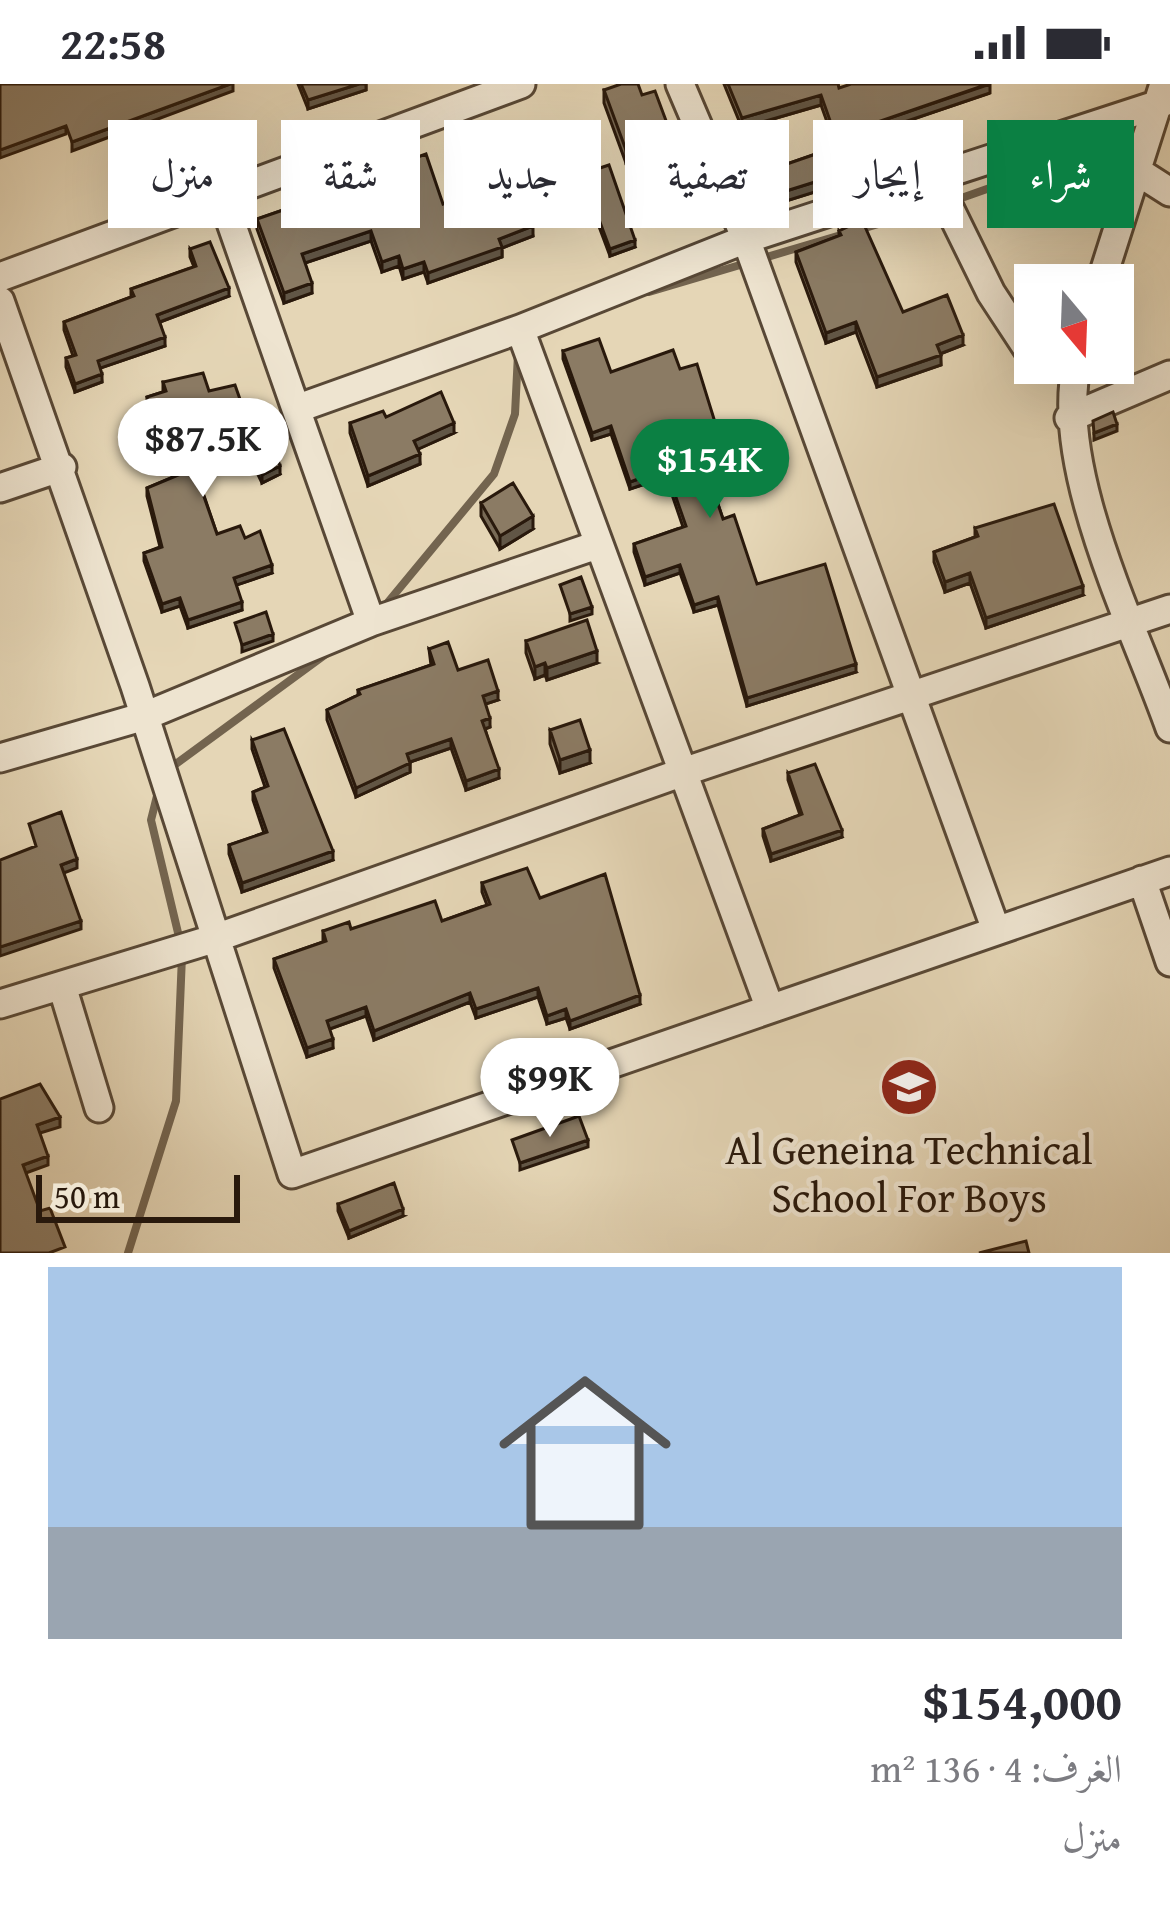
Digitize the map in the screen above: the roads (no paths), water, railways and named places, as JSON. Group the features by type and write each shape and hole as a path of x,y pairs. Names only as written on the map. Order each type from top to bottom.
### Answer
{"street":[{"path":"435,84 447,112"},
{"path":"257,184 521,84"},
{"path":"680,84 746,239 996,930"},
{"path":"1107,264 1163,93"},
{"path":"963,168 1163,93"},
{"path":"1137,171 1170,192"},
{"path":"296,409 813,218"},
{"path":"0,277 136,228"},
{"path":"233,228 371,622"},
{"path":"959,228 1014,328"},
{"path":"0,301 62,466 292,1174 1170,871"},
{"path":"520,329 769,1006"},
{"path":"1070,405 1170,375"},
{"path":"1053,384 1070,405"},
{"path":"1074,384 1070,405 1083,487 1170,728"},
{"path":"0,488 62,466"},
{"path":"0,758 145,716 371,622 597,544"},
{"path":"0,1004 213,939 686,771 1170,609"},
{"path":"1142,880 1170,962"},
{"path":"62,986 99,1108"}],"waterway":[{"path":"963,197 1137,136"},
{"path":"649,292 865,228"},
{"path":"384,607 494,474 515,414 518,354"},
{"path":"169,769 326,654"},
{"path":"158,792 151,820 180,941"},
{"path":"128,1253 176,1101 182,956"}],"place":[{"name":"Al Geneina Technical School For Boys","path":"909,1087"}]}
